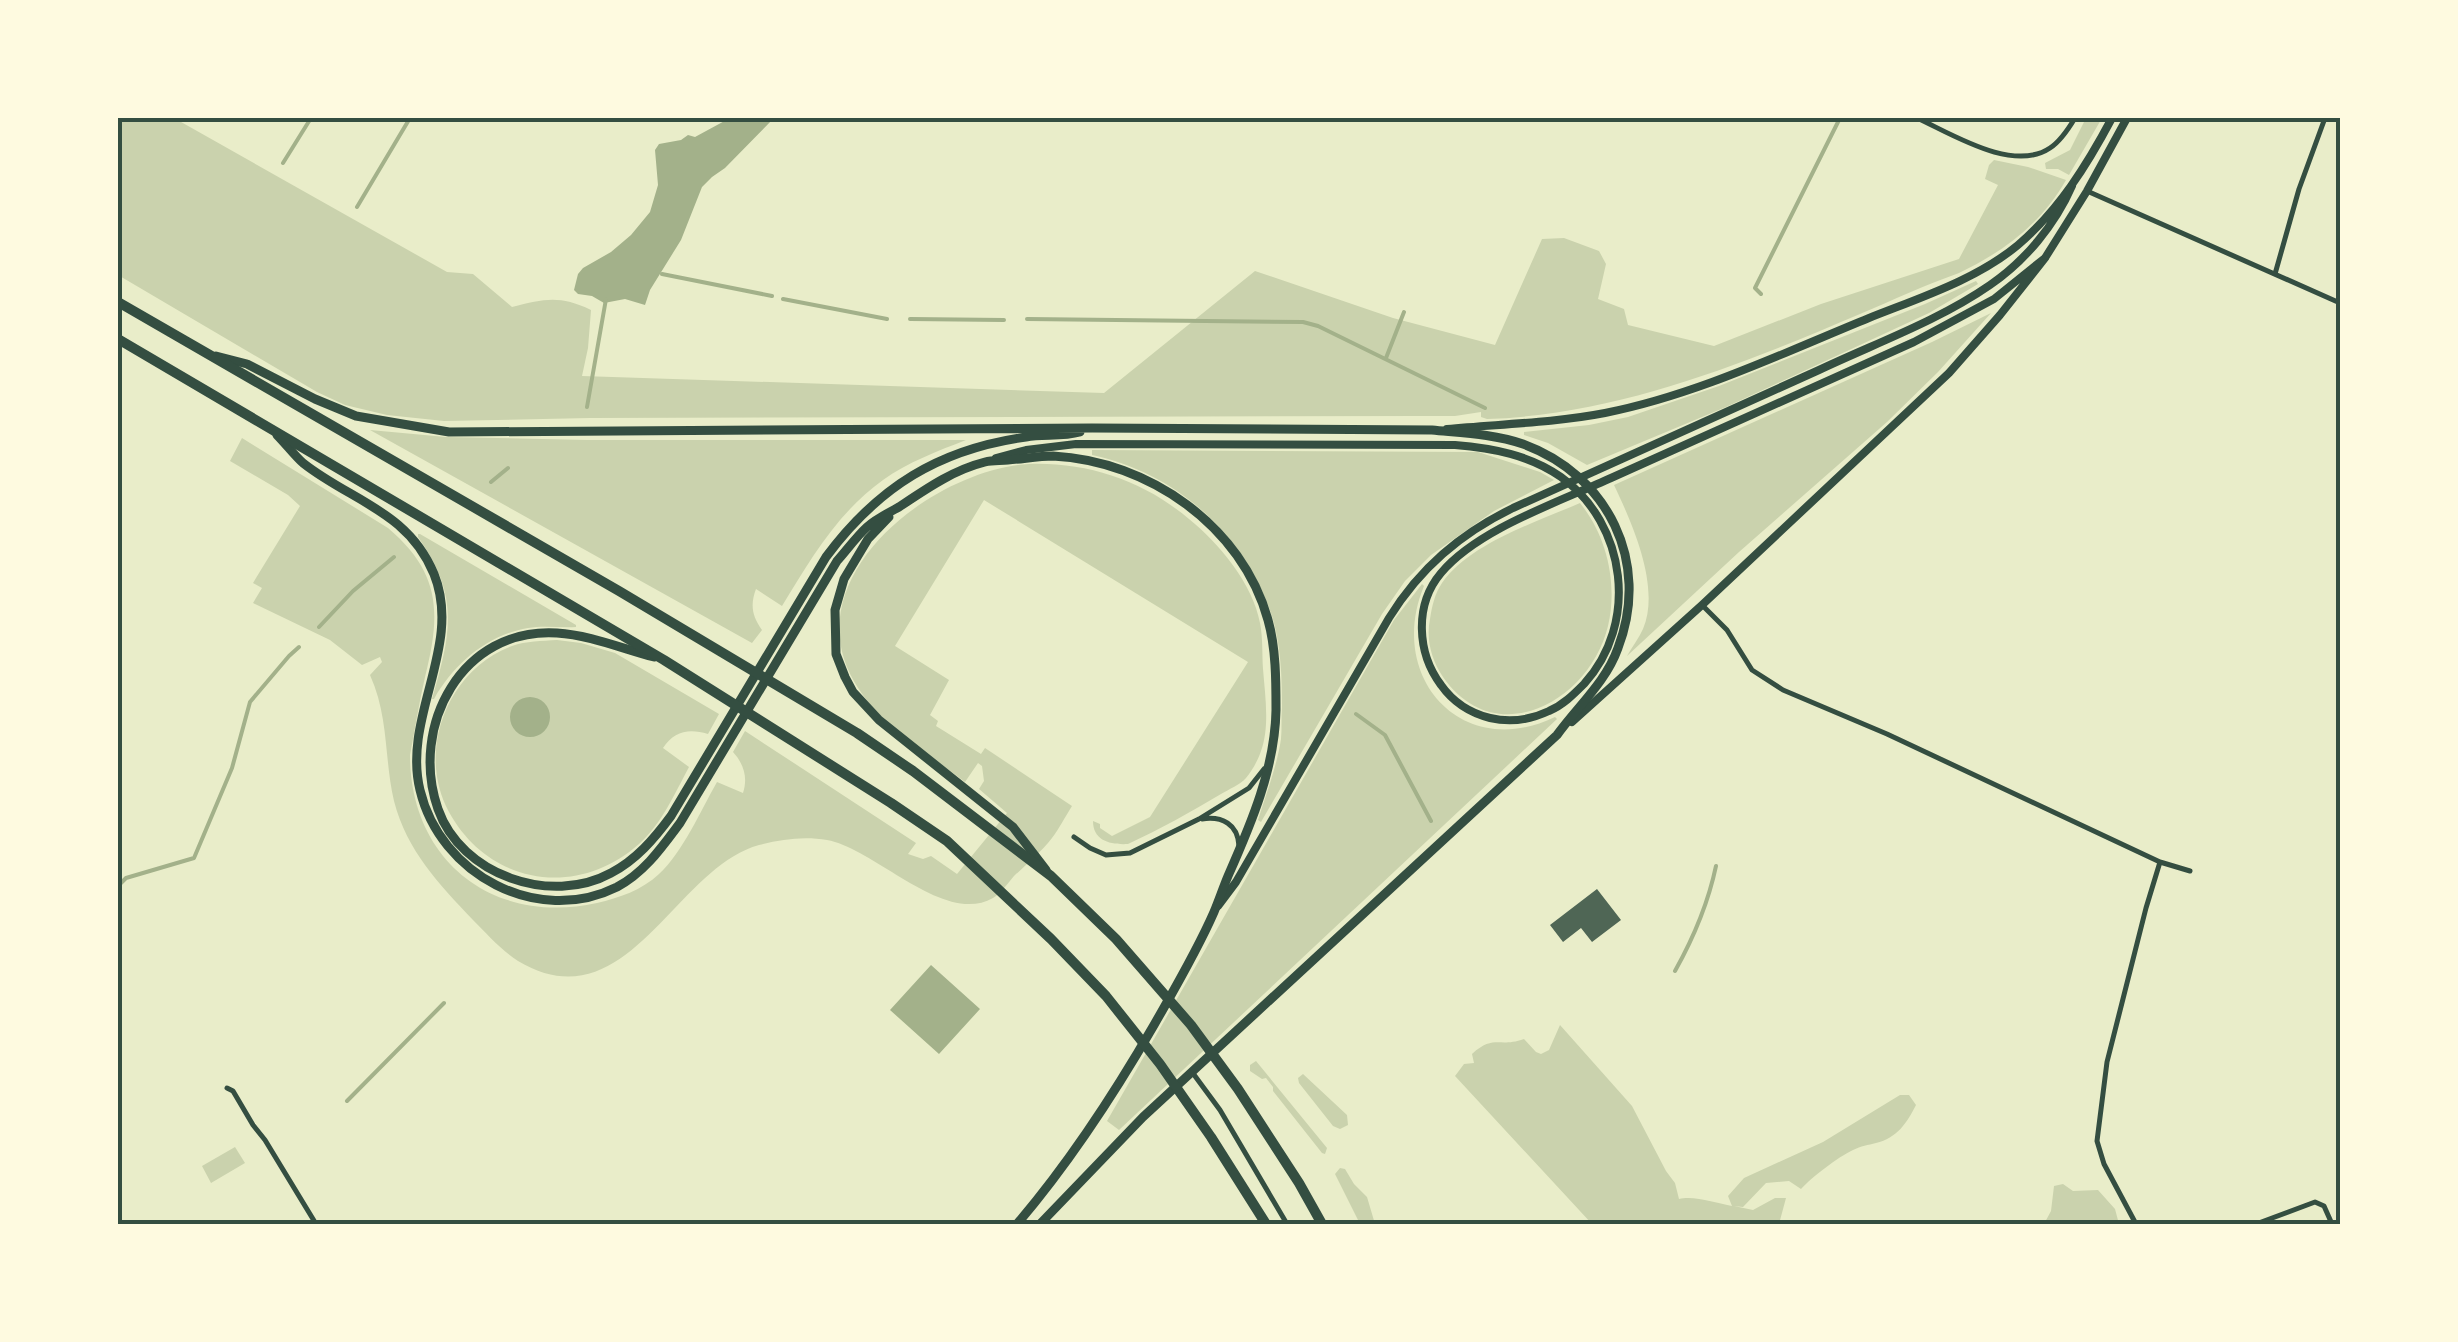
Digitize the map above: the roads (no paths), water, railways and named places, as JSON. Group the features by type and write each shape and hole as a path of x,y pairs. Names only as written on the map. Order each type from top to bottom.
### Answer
{"highway":[{"path":"118,302 857,733 1051,876 1116,940 1191,1025 1279,1151 1322,1224"},
{"path":"118,339 664,660 947,841 1051,938 1106,996 1160,1064 1266,1224"}],"main road":[{"path":"1214,912 1236,882 1401,598 1454,544 1513,508 1896,335 1969,298 2008,272 2036,244 2112,118"},
{"path":"1040,1224 1192,1072 1950,374 2045,258 2088,191 2127,118"},
{"path":"204,353 247,364 356,416 449,432 1432,430 1551,422 1642,404 1730,374 1974,274 2016,246 2072,186"},
{"path":"664,660 582,638 530,635 486,652 456,678 435,723 430,767 438,812 459,843 490,869 531,884 558,887 608,875 632,860 676,820 837,562 868,525 939,480 987,461 1026,450 1076,444 1454,445 1505,452 1546,468 1575,488 1599,516 1610,540 1619,587 1616,619 1595,672 1565,702 1544,714 1509,721 1479,714 1460,705 1433,674 1426,658 1422,629 1426,600 1443,570 1478,542 1518,520 1642,464 1943,328 2002,293 2045,258"},
{"path":"272,429 302,462 396,520 411,535 432,570 440,592 442,631 417,743 420,790 429,818 456,858 474,874 516,893 562,900 615,888 642,870 659,851 826,557 847,528 880,497 926,466 968,448 1028,436 1069,435 1092,428"},
{"path":"1432,430 1506,439 1541,452 1586,482 1610,514 1618,533 1629,593 1618,650 1596,689 1557,735"},
{"path":"987,461 1051,456 1084,460 1124,470 1170,493 1218,533 1247,573 1268,619 1275,666 1274,740 1250,825 1214,912 1118,1089 1053,1182 1017,1224"},
{"path":"898,507 868,539 844,579 835,610 836,654 845,677 864,707 1013,827 1051,876"}],"street":[{"path":"1918,118 1985,150 2019,157 2051,148 2075,118"},
{"path":"2275,274 2324,118"},
{"path":"2088,191 2340,303"},
{"path":"1702,605 1726,630 1752,670 1783,690 2160,862 2190,871"},
{"path":"1074,837 1106,856 1130,853 1250,788 1268,762"},
{"path":"1199,819 1226,821 1238,836 1238,854"},
{"path":"2136,1224 2104,1164 2098,1140 2108,1062 2160,862"},
{"path":"1192,1072 1238,1138 1287,1224"},
{"path":"228,1088 234,1091 253,1126 264,1137 316,1224"},
{"path":"2256,1224 2315,1202 2324,1206 2332,1224"}],"waterway":[{"path":"283,163 311,118"},
{"path":"357,207 410,118"},
{"path":"1761,294 1755,288 1840,118"},
{"path":"662,274 772,296"},
{"path":"587,407 606,299"},
{"path":"783,299 887,319"},
{"path":"1386,358 1404,312"},
{"path":"910,319 1004,320"},
{"path":"1027,319 1303,322 1485,408"},
{"path":"491,482 508,468"},
{"path":"319,627 353,591 394,557"},
{"path":"118,886 126,878 194,858 232,768 250,702 299,647"},
{"path":"1356,714 1385,735 1431,821"},
{"path":"1675,971 1700,920 1716,866"},
{"path":"347,1101 444,1003"}]}
